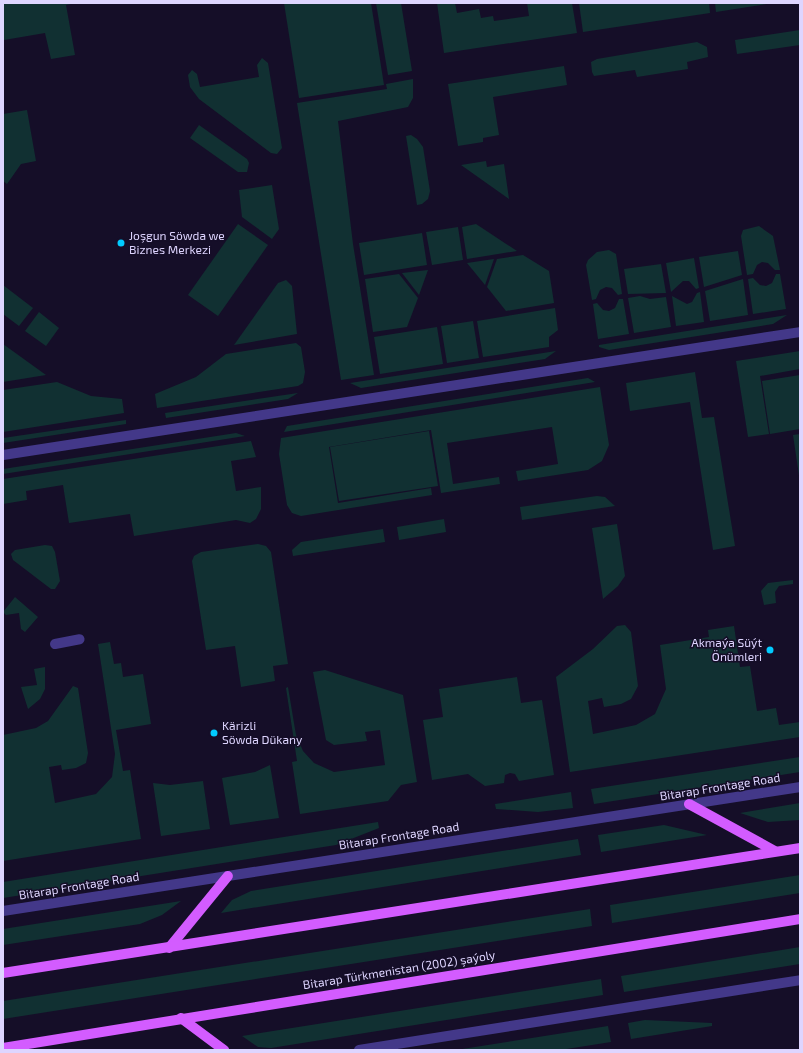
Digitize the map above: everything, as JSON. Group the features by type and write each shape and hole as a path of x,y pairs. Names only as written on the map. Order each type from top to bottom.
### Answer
{"main road":[{"path":"689,804 775,851"},
{"path":"3,973 800,848"},
{"path":"169,948 228,876"},
{"name":"Bitarap Türkmenistan (2002) şaýoly","path":"3,1048 800,919"},
{"path":"182,1018 224,1050"}],"street":[{"path":"3,455 800,332"},
{"path":"55,644 80,639"},
{"name":"Bitarap Frontage Road","path":"3,911 800,787"},
{"path":"359,1050 800,980"}],"green space":[{"path":"3,3 76,3 66,5 75,55 51,59 45,33 4,40"},
{"path":"284,3 371,3 384,85 299,98"},
{"path":"376,3 401,3 412,71 388,75"},
{"path":"437,3 455,3 457,13 479,9 481,18 493,16 494,21 529,16 527,3 572,3 577,33 444,53"},
{"path":"579,3 709,3 710,13 583,32"},
{"path":"715,3 773,3 716,12"},
{"path":"800,30 800,45 737,54 735,40"},
{"path":"697,42 707,47 708,57 687,62 688,69 637,77 635,70 594,76 592,72 591,62 597,59"},
{"path":"262,58 268,63 282,148 277,154 271,153 199,99 190,87 188,75 192,70 197,74 200,87 259,77 257,65"},
{"path":"564,66 567,85 493,97 499,135 483,138 483,142 458,146 448,84"},
{"path":"413,79 413,98 408,107 338,121 353,244 374,375 341,380 297,103 387,89 386,84"},
{"path":"27,110 36,161 21,164 7,184 3,181 3,114"},
{"path":"199,125 247,159 249,163 247,172 238,172 190,138"},
{"path":"411,135 417,139 423,147 430,191 428,199 422,204 417,205 406,136"},
{"path":"486,161 487,167 504,164 509,199 461,165"},
{"path":"272,185 279,229 272,239 242,217 239,190"},
{"path":"238,224 268,245 218,316 188,295"},
{"path":"476,224 517,251 467,259 462,227"},
{"path":"759,226 773,236 780,270 775,270 768,263 762,262 757,265 753,274 747,275 741,236 743,230"},
{"path":"458,227 463,260 432,265 426,232"},
{"path":"422,233 427,265 364,275 359,243"},
{"path":"609,250 616,254 622,294 618,295 612,288 606,287 600,290 596,299 592,300 586,265 588,260 597,252"},
{"path":"738,251 742,275 704,287 699,257"},
{"path":"523,255 549,271 554,303 506,311 487,287 497,259"},
{"path":"694,258 699,288 696,289 689,281 683,281 671,292 666,263"},
{"path":"494,259 485,285 467,263"},
{"path":"661,264 666,293 628,294 624,269"},
{"path":"428,270 419,295 402,273"},
{"path":"399,274 418,298 407,327 373,332 365,279"},
{"path":"776,274 780,274 786,309 753,314 748,279 753,278 760,285 766,286 772,283"},
{"path":"743,279 748,315 710,321 705,291"},
{"path":"286,280 292,286 297,334 234,345 278,283"},
{"path":"3,285 33,308 19,326 3,314"},
{"path":"700,292 704,322 676,326 672,296 687,304 692,302 697,293"},
{"path":"640,296 650,299 666,297 671,327 634,333 628,298"},
{"path":"619,299 623,299 629,334 598,339 593,304 597,303 603,310 609,311 615,308"},
{"path":"555,308 558,330 549,337 549,347 483,357 477,321"},
{"path":"39,312 59,328 46,346 25,331"},
{"path":"787,315 773,324 609,350 599,347 599,345"},
{"path":"473,321 479,358 447,363 441,326"},
{"path":"437,327 443,364 380,374 374,337"},
{"path":"296,343 301,347 305,372 303,383 298,386 157,408 155,394 196,377 226,354"},
{"path":"3,344 46,375 3,382"},
{"path":"556,351 545,359 361,388 350,383"},
{"path":"800,351 800,369 760,376 769,434 748,437 736,361"},
{"path":"695,372 702,418 714,417 735,546 713,550 690,402 630,411 626,383"},
{"path":"800,375 800,429 770,434 762,381"},
{"path":"588,378 595,382 284,432 287,426"},
{"path":"57,382 91,396 122,399 124,413 3,432 3,390"},
{"path":"600,387 609,445 602,461 588,470 518,481 516,471 558,464 552,427 447,443 453,484 499,477 500,484 441,493 431,430 329,447 338,503 431,488 432,495 301,516 292,513 287,505 279,454 281,438"},
{"path":"298,393 288,399 166,418 165,413"},
{"path":"126,420 126,424 3,443 3,438"},
{"path":"429,431 438,486 339,501 330,447"},
{"path":"236,433 245,436 3,474 3,469"},
{"path":"800,434 800,482 793,435"},
{"path":"251,441 256,457 231,461 236,491 261,487 261,509 256,519 250,523 236,520 134,536 130,514 69,523 63,485 26,491 27,500 3,504 3,479"},
{"path":"597,496 605,497 615,506 522,520 520,507"},
{"path":"444,519 446,532 399,540 397,527"},
{"path":"617,524 625,576 618,586 603,599 592,528"},
{"path":"383,529 385,542 293,556 292,550 301,542"},
{"path":"258,544 266,546 271,552 288,664 273,666 275,681 241,687 235,646 206,650 192,561 194,556 201,552"},
{"path":"45,545 52,546 55,552 60,581 55,589 51,589 13,560 11,554 15,550"},
{"path":"793,580 793,584 779,586 775,592 776,603 764,605 761,591 768,583"},
{"path":"15,597 38,617 25,632 21,629 19,613 6,615 3,612"},
{"path":"625,625 631,632 638,686 631,699 621,704 604,707 602,698 588,701 593,734 636,725 655,714 666,689 660,645 709,637 708,630 734,626 740,667 750,666 757,711 776,708 779,725 800,722 800,737 570,772 556,677 593,649 617,626"},
{"path":"110,642 114,664 121,663 123,677 143,674 151,724 116,730 123,771 130,770 141,839 3,861 3,735 36,728 48,721 73,686 78,688 88,753 86,763 76,768 62,770 61,765 49,767 55,803 96,794 112,777 115,754 98,644"},
{"path":"45,667 45,689 40,699 28,709 21,687 37,685 34,669"},
{"path":"325,670 403,695 417,782 401,785 388,801 300,814 292,762 297,761 286,688 288,687 296,735 303,751 314,763 334,772 385,765 380,730 365,732 367,741 334,745 326,740 313,672"},
{"path":"517,677 521,703 542,700 554,775 519,781 515,774 510,773 505,775 504,783 485,786 468,774 432,780 423,720 443,717 439,689"},
{"path":"800,757 800,772 594,804 591,789"},
{"path":"270,765 279,818 230,825 222,778 255,772"},
{"path":"203,781 210,829 161,836 153,783 170,785"},
{"path":"571,792 573,808 538,812 496,809 495,804"},
{"path":"800,803 800,820 768,822 740,813"},
{"path":"378,822 379,828 336,845 3,898 3,882"},
{"path":"664,825 707,835 601,852 598,835"},
{"path":"578,839 581,855 221,913 232,900 251,891"},
{"path":"800,875 800,893 612,923 610,905"},
{"path":"181,901 162,915 140,924 3,945 3,929"},
{"path":"590,909 592,926 3,1019 3,1001"},
{"path":"800,947 800,964 624,992 621,976"},
{"path":"601,979 603,995 271,1048 258,1047 242,1036"},
{"path":"645,1020 712,1023 712,1026 631,1039 628,1023"},
{"path":"608,1026 611,1042 560,1050 456,1050"}],"place":[{"name":"Joşgun Söwda we Biznes Merkezi","path":"121,243"},
{"name":"Akmaýa Süýt Önümleri","path":"770,650"},
{"name":"Kärizli Söwda Dükany","path":"214,733"}]}
